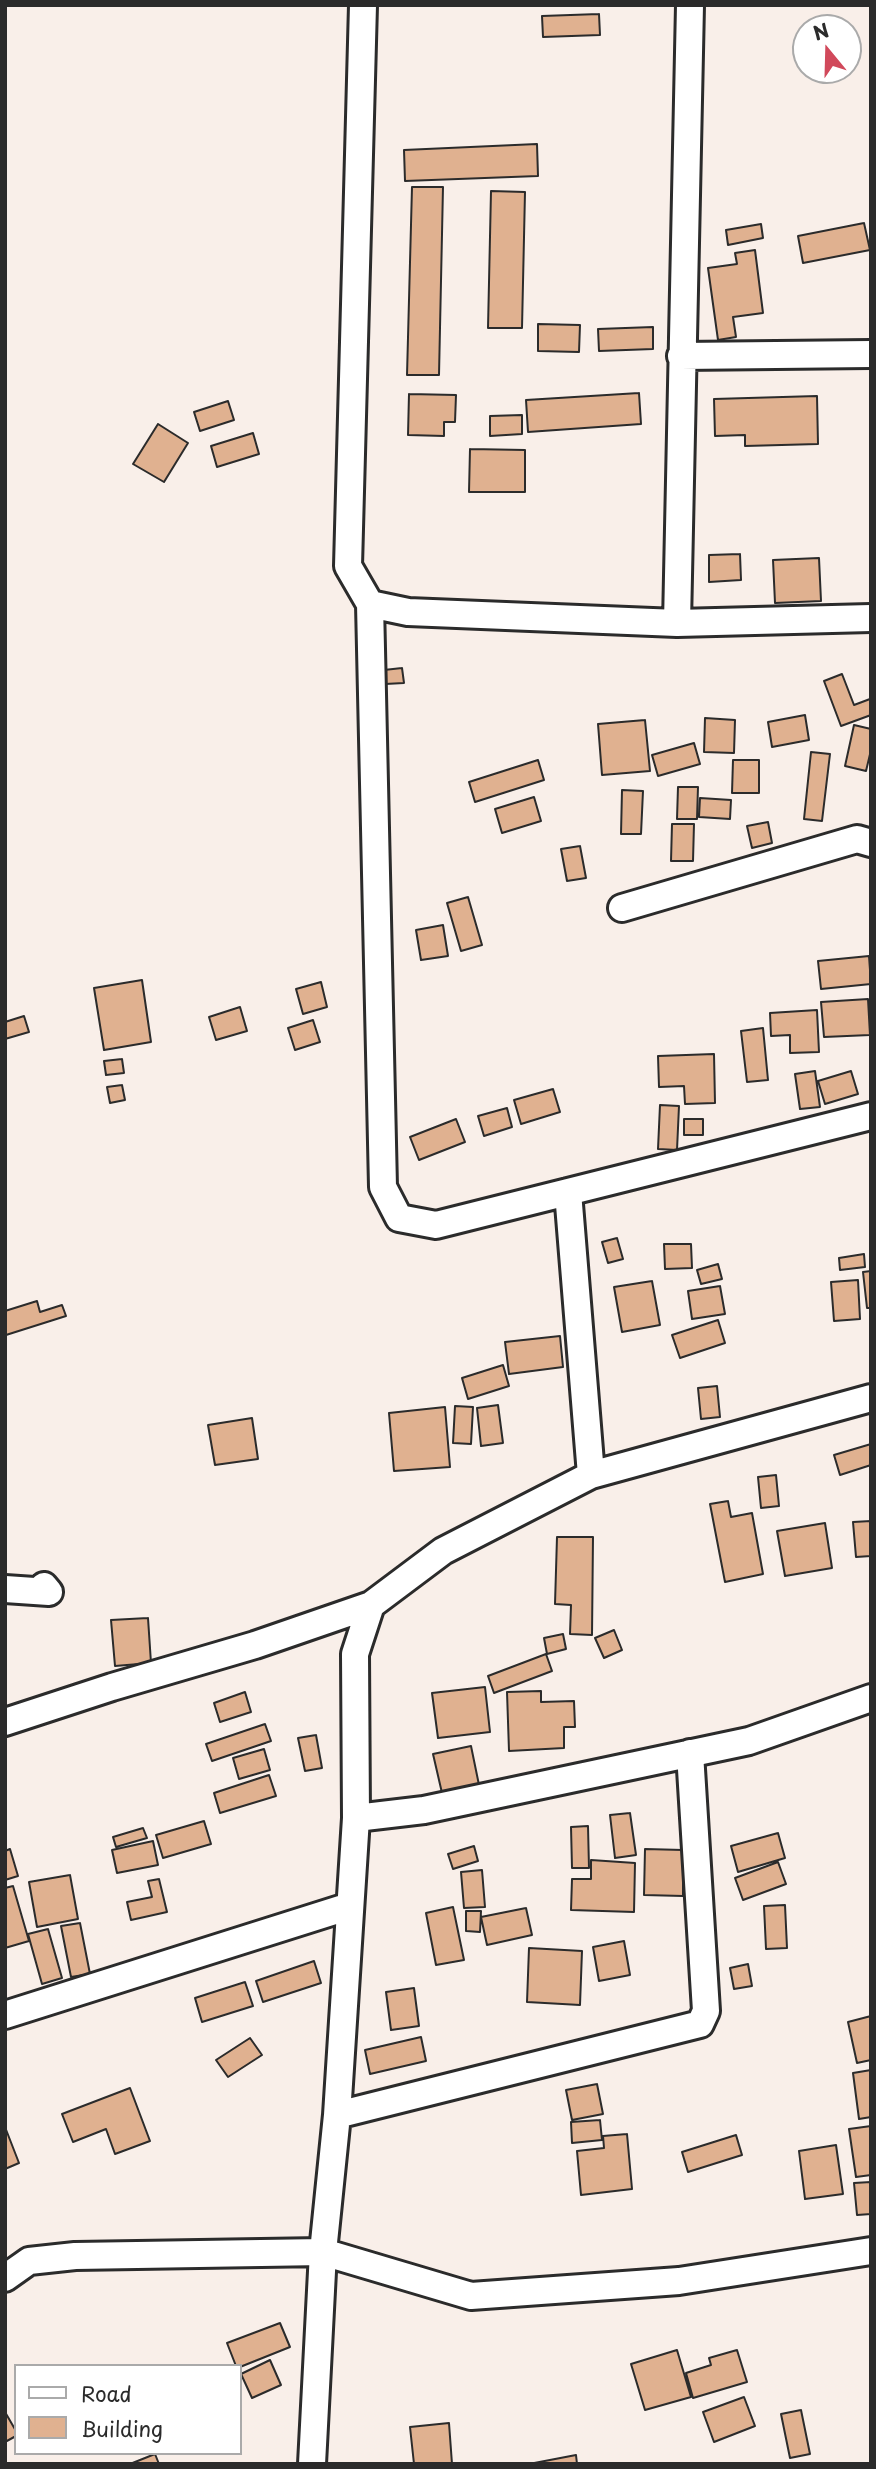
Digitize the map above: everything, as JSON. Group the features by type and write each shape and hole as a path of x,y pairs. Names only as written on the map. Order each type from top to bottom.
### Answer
{"street":[{"path":"363,5 348,566 370,604 383,1187 399,1218 436,1225 871,1116"},
{"path":"677,623 690,5"},
{"path":"681,356 871,354"},
{"path":"370,604 408,612 677,623 871,618"},
{"path":"622,908 857,839 871,843"},
{"path":"568,1192 591,1475"},
{"path":"5,1722 255,1645 371,1605 443,1551 591,1475 871,1398"},
{"path":"5,1589 49,1592 44,1586"},
{"path":"312,2464 323,2252 337,2115 356,1818 355,1654 371,1605"},
{"path":"356,1818 425,1810 749,1741 871,1698"},
{"path":"337,2115 700,2024 706,2011 690,1753"},
{"path":"7,2016 350,1906"},
{"path":"5,2278 17,2258 323,2252 471,2296 679,2281 871,2251"}],"building":[{"path":"599,14 600,35 543,37 542,16"},
{"path":"537,144 538,176 405,181 404,150"},
{"path":"412,187 443,187 439,375 407,375"},
{"path":"491,191 525,192 522,328 488,328"},
{"path":"864,223 870,250 803,263 798,236"},
{"path":"761,224 763,238 728,245 726,230"},
{"path":"755,250 763,313 733,317 736,337 718,340 708,268 737,264 735,253"},
{"path":"538,324 580,325 579,352 538,351"},
{"path":"653,327 653,349 599,351 598,329"},
{"path":"639,393 641,424 528,432 526,400"},
{"path":"409,394 456,395 455,422 444,422 444,436 408,435"},
{"path":"817,396 818,444 745,446 745,435 715,436 714,399"},
{"path":"228,401 234,420 200,431 194,412"},
{"path":"522,415 522,434 490,436 490,416"},
{"path":"158,424 188,443 164,482 133,464"},
{"path":"253,433 259,454 217,467 211,446"},
{"path":"470,449 525,450 525,492 469,492"},
{"path":"740,554 741,580 709,582 709,555"},
{"path":"819,558 821,601 775,603 773,560"},
{"path":"402,668 404,683 385,684 384,670"},
{"path":"842,674 854,705 870,699 871,715 841,726 824,681"},
{"path":"805,715 809,740 772,747 768,722"},
{"path":"705,718 735,720 734,753 704,752"},
{"path":"645,720 650,771 602,775 598,724"},
{"path":"854,725 871,729 871,750 866,771 845,766"},
{"path":"694,743 700,764 658,776 652,755"},
{"path":"811,752 830,754 822,821 804,819"},
{"path":"538,760 544,780 475,802 469,782"},
{"path":"733,760 759,760 759,793 732,793"},
{"path":"678,787 698,787 697,819 677,819"},
{"path":"622,790 643,791 641,834 621,834"},
{"path":"534,797 541,821 502,833 495,809"},
{"path":"700,798 731,800 730,819 699,817"},
{"path":"768,822 772,843 752,848 747,826"},
{"path":"672,824 694,824 693,861 671,861"},
{"path":"580,846 586,878 567,881 561,849"},
{"path":"468,897 482,945 461,951 447,903"},
{"path":"443,925 448,956 421,960 416,930"},
{"path":"869,956 871,984 821,989 818,961"},
{"path":"142,980 151,1042 104,1050 94,988"},
{"path":"321,982 327,1007 303,1014 296,989"},
{"path":"868,999 870,1035 824,1037 821,1002"},
{"path":"240,1007 247,1031 216,1040 209,1017"},
{"path":"817,1010 819,1052 790,1053 790,1035 771,1036 770,1013"},
{"path":"24,1016 29,1032 5,1039 5,1022"},
{"path":"313,1020 320,1042 295,1050 288,1028"},
{"path":"763,1028 768,1080 747,1082 741,1031"},
{"path":"714,1054 715,1103 685,1104 684,1086 659,1087 658,1056"},
{"path":"122,1059 124,1073 106,1075 104,1061"},
{"path":"815,1071 820,1107 800,1109 795,1074"},
{"path":"851,1071 858,1094 825,1104 818,1081"},
{"path":"122,1085 125,1100 110,1103 107,1087"},
{"path":"553,1089 560,1112 521,1124 514,1100"},
{"path":"660,1105 679,1106 677,1150 658,1149"},
{"path":"507,1108 512,1127 484,1136 478,1116"},
{"path":"456,1119 465,1142 419,1160 410,1137"},
{"path":"684,1119 703,1119 703,1135 684,1135"},
{"path":"617,1238 623,1259 608,1263 602,1242"},
{"path":"664,1244 691,1244 692,1268 665,1269"},
{"path":"864,1254 865,1267 840,1270 839,1258"},
{"path":"718,1264 722,1279 701,1284 697,1270"},
{"path":"871,1271 871,1308 867,1308 863,1272"},
{"path":"858,1280 860,1319 834,1321 831,1282"},
{"path":"652,1281 660,1325 622,1332 614,1287"},
{"path":"720,1286 725,1314 692,1319 688,1291"},
{"path":"37,1301 40,1312 62,1305 66,1316 6,1335 5,1311"},
{"path":"718,1320 725,1343 680,1358 672,1335"},
{"path":"560,1336 563,1367 509,1374 505,1342"},
{"path":"503,1365 509,1386 468,1399 462,1378"},
{"path":"717,1386 720,1417 701,1419 698,1388"},
{"path":"498,1405 503,1443 481,1446 477,1408"},
{"path":"455,1406 473,1407 471,1444 453,1443"},
{"path":"445,1407 450,1467 394,1471 389,1413"},
{"path":"252,1418 258,1459 215,1465 208,1425"},
{"path":"871,1444 871,1465 840,1475 834,1455"},
{"path":"776,1475 779,1506 761,1508 758,1477"},
{"path":"728,1501 731,1517 752,1513 763,1574 725,1582 710,1504"},
{"path":"871,1521 871,1556 856,1557 853,1522"},
{"path":"825,1523 832,1568 785,1576 777,1531"},
{"path":"557,1537 593,1537 592,1635 570,1634 571,1605 555,1604"},
{"path":"148,1618 151,1663 115,1666 111,1620"},
{"path":"614,1630 622,1650 604,1658 595,1638"},
{"path":"563,1634 566,1649 547,1654 544,1638"},
{"path":"546,1654 552,1671 494,1693 488,1676"},
{"path":"485,1687 490,1732 438,1738 432,1693"},
{"path":"541,1691 541,1702 574,1701 575,1727 564,1727 564,1748 509,1751 507,1692"},
{"path":"245,1692 251,1712 220,1722 214,1703"},
{"path":"265,1724 271,1741 212,1761 206,1744"},
{"path":"316,1735 322,1768 305,1771 298,1738"},
{"path":"471,1746 479,1785 442,1793 433,1754"},
{"path":"264,1749 270,1770 239,1779 233,1758"},
{"path":"269,1775 276,1796 220,1813 214,1793"},
{"path":"630,1813 636,1855 615,1858 610,1815"},
{"path":"204,1821 211,1844 163,1858 156,1835"},
{"path":"588,1826 589,1868 572,1868 571,1827"},
{"path":"143,1828 147,1838 116,1847 113,1837"},
{"path":"778,1833 785,1858 738,1872 731,1846"},
{"path":"153,1841 158,1865 117,1873 112,1850"},
{"path":"474,1846 478,1861 453,1869 448,1854"},
{"path":"10,1849 18,1876 5,1880 5,1851"},
{"path":"645,1849 683,1850 683,1896 644,1895"},
{"path":"591,1860 635,1863 634,1912 571,1910 572,1879 591,1879"},
{"path":"778,1862 786,1884 743,1900 735,1878"},
{"path":"482,1870 485,1907 464,1908 461,1872"},
{"path":"70,1875 78,1919 37,1927 29,1882"},
{"path":"159,1879 167,1912 131,1920 127,1902 152,1897 148,1881"},
{"path":"13,1886 29,1941 5,1948 5,1888"},
{"path":"785,1905 787,1948 766,1949 764,1906"},
{"path":"453,1907 464,1960 436,1965 426,1913"},
{"path":"526,1908 532,1935 487,1945 481,1917"},
{"path":"466,1911 481,1911 480,1932 466,1931"},
{"path":"80,1923 90,1974 71,1977 61,1926"},
{"path":"48,1929 62,1978 42,1984 28,1934"},
{"path":"624,1941 630,1975 599,1981 593,1947"},
{"path":"529,1948 582,1951 580,2005 527,2002"},
{"path":"314,1961 321,1983 263,2002 256,1981"},
{"path":"748,1964 752,1986 734,1989 730,1968"},
{"path":"245,1982 253,2006 202,2022 195,1998"},
{"path":"414,1988 419,2026 391,2030 386,1992"},
{"path":"871,2016 871,2060 857,2063 848,2022"},
{"path":"421,2037 426,2061 370,2074 365,2050"},
{"path":"250,2038 262,2055 228,2077 216,2060"},
{"path":"871,2070 871,2117 859,2119 853,2073"},
{"path":"597,2084 603,2114 572,2120 566,2090"},
{"path":"130,2088 150,2141 115,2154 106,2129 73,2142 62,2114"},
{"path":"600,2120 602,2140 572,2143 571,2122"},
{"path":"871,2126 871,2175 856,2177 849,2129"},
{"path":"5,2127 19,2163 5,2169"},
{"path":"627,2134 632,2189 581,2195 577,2151 604,2148 603,2136"},
{"path":"736,2135 742,2155 688,2172 682,2152"},
{"path":"836,2145 843,2194 805,2199 799,2151"},
{"path":"871,2182 871,2214 857,2215 854,2183"},
{"path":"280,2323 290,2347 242,2366 235,2364 227,2343"},
{"path":"677,2350 691,2397 645,2410 631,2364"},
{"path":"737,2350 747,2382 693,2398 686,2373 711,2365 709,2358"},
{"path":"270,2360 281,2385 252,2398 242,2374"},
{"path":"744,2397 755,2426 714,2442 703,2412"},
{"path":"801,2410 810,2454 790,2458 781,2414"},
{"path":"5,2412 14,2428 14,2437 5,2442"},
{"path":"449,2423 452,2464 414,2464 410,2427"},
{"path":"155,2455 159,2464 130,2464"},
{"path":"576,2455 577,2464 529,2464"}]}
